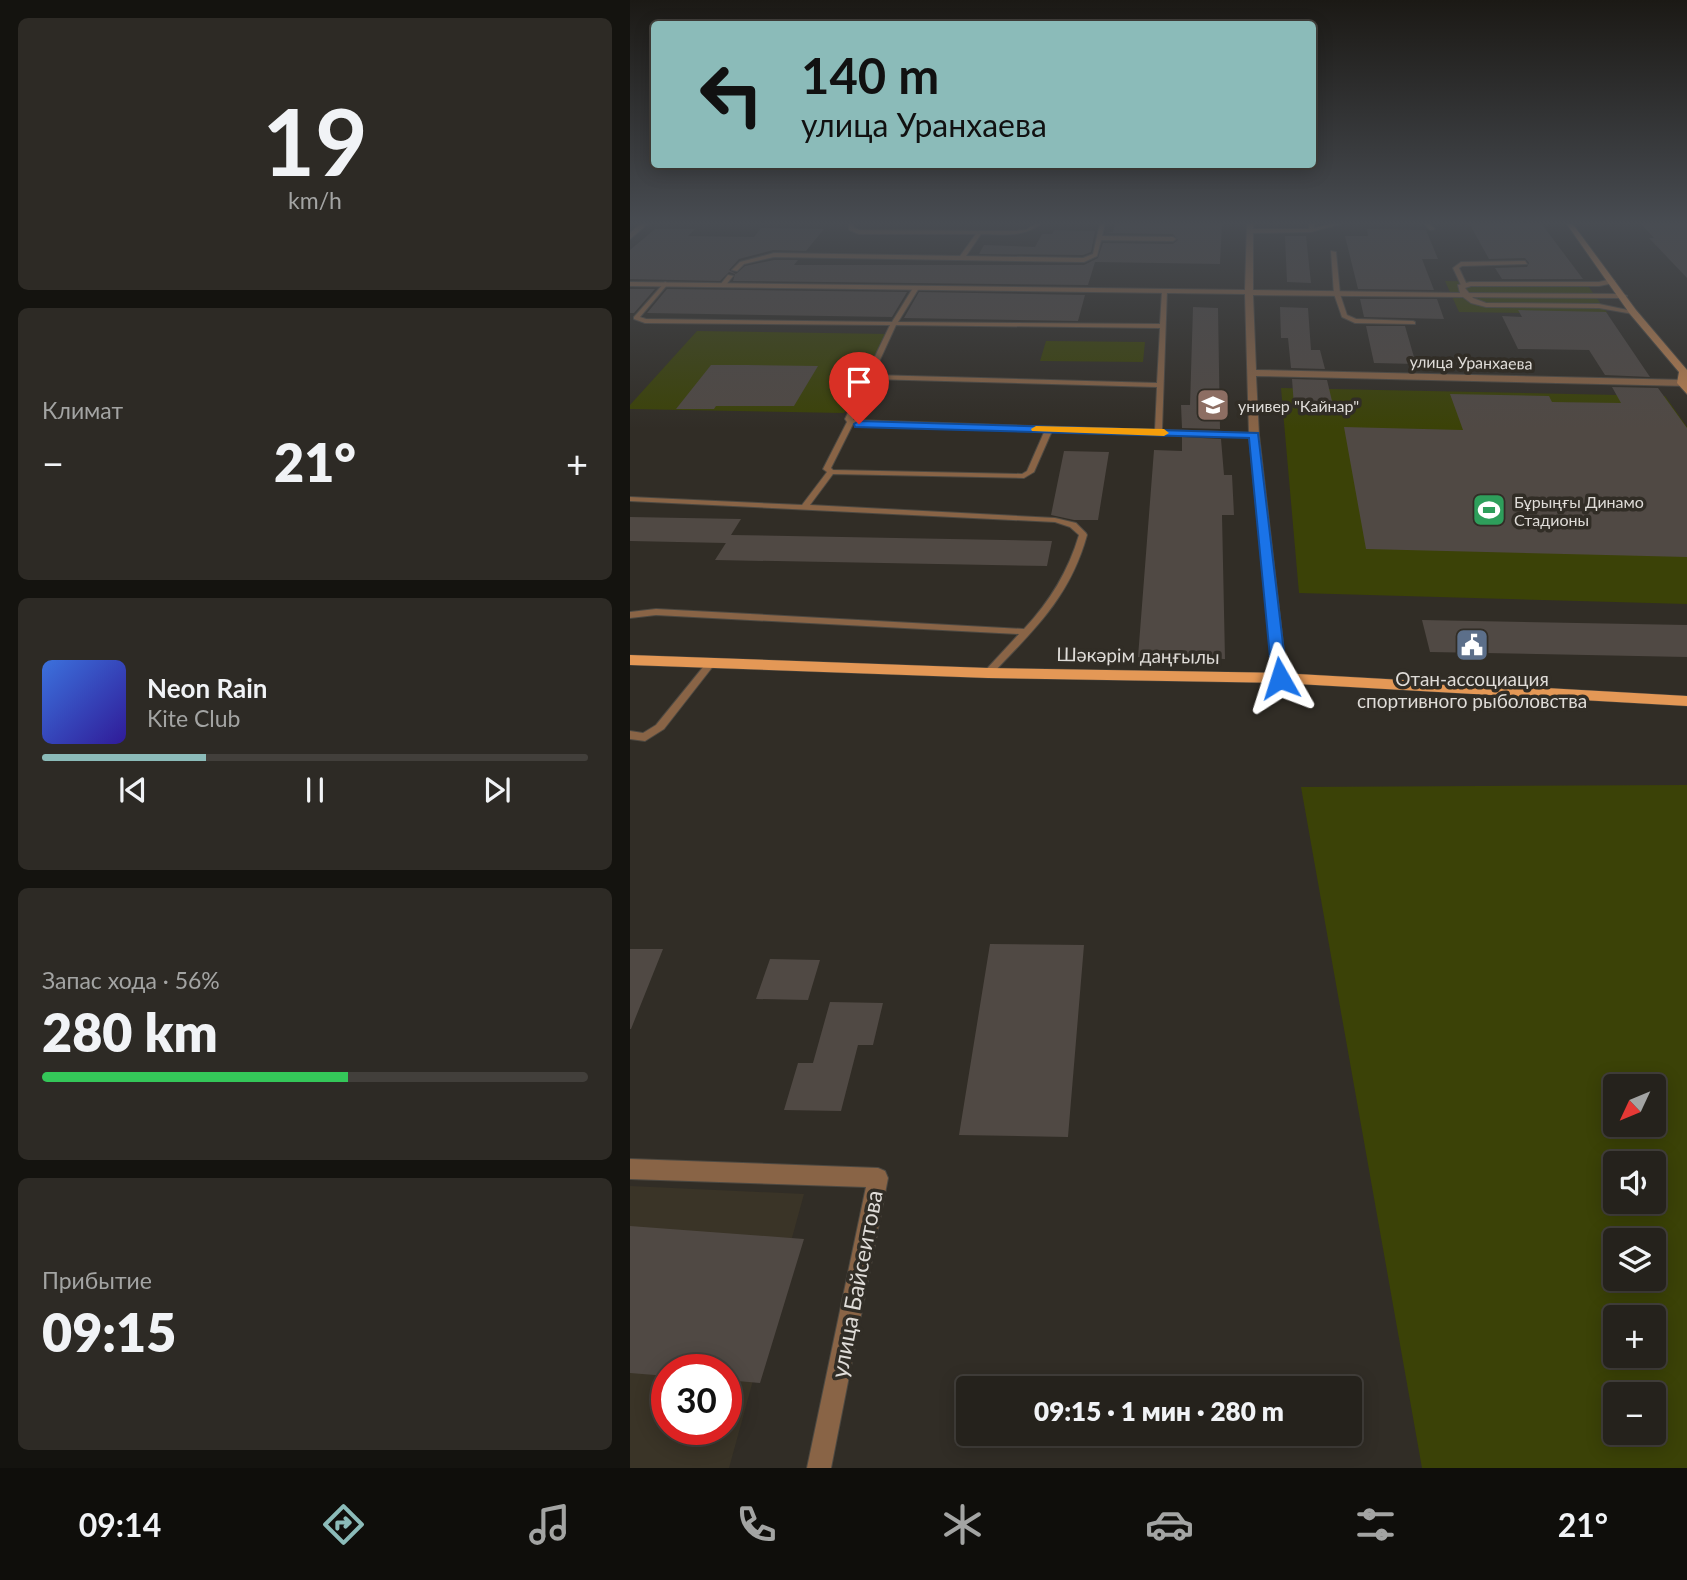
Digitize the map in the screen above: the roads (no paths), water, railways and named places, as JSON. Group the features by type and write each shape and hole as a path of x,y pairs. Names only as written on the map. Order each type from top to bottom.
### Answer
{"main road":[{"path":"1619,292 1685,382"},
{"name":"Шәкәрім даңғылы","path":"630,660 988,673 1280,678 1687,701"},
{"path":"1647,699 1687,711"}],"street":[{"path":"1135,292 1623,296"},
{"path":"1462,292 1474,302 1486,305 1599,306 1633,312"},
{"path":"1249,293 1254,435 1280,678"},
{"name":"улица Уранхаева","path":"1253,373 1685,382"},
{"name":"улица Байсеитова","path":"630,1169 878,1178 819,1468"}],"lane":[{"path":"658,292 636,318 645,321 1164,326"},
{"path":"914,292 894,323 849,419 855,423 1254,435"},
{"path":"1158,432 1166,292"},
{"path":"1337,294 1344,316 1349,319 1413,323"},
{"path":"869,377 1160,385"},
{"path":"855,423 827,468 831,472 1024,476 1030,472 1049,429"},
{"path":"804,508 831,472"},
{"path":"630,499 1055,520 1073,525 1083,535 1078,561 1053,603 988,673"},
{"path":"630,615 656,612 1026,632"},
{"path":"630,735 645,737 660,727 711,663"}],"place":[{"name":"универ \"Кайнар\"","path":"1213,405"},
{"name":"Бұрыңғы Динамо Стадионы","path":"1489,510"},
{"name":"Отан-ассоциация спортивного рыболовства","path":"1472,645"}]}
